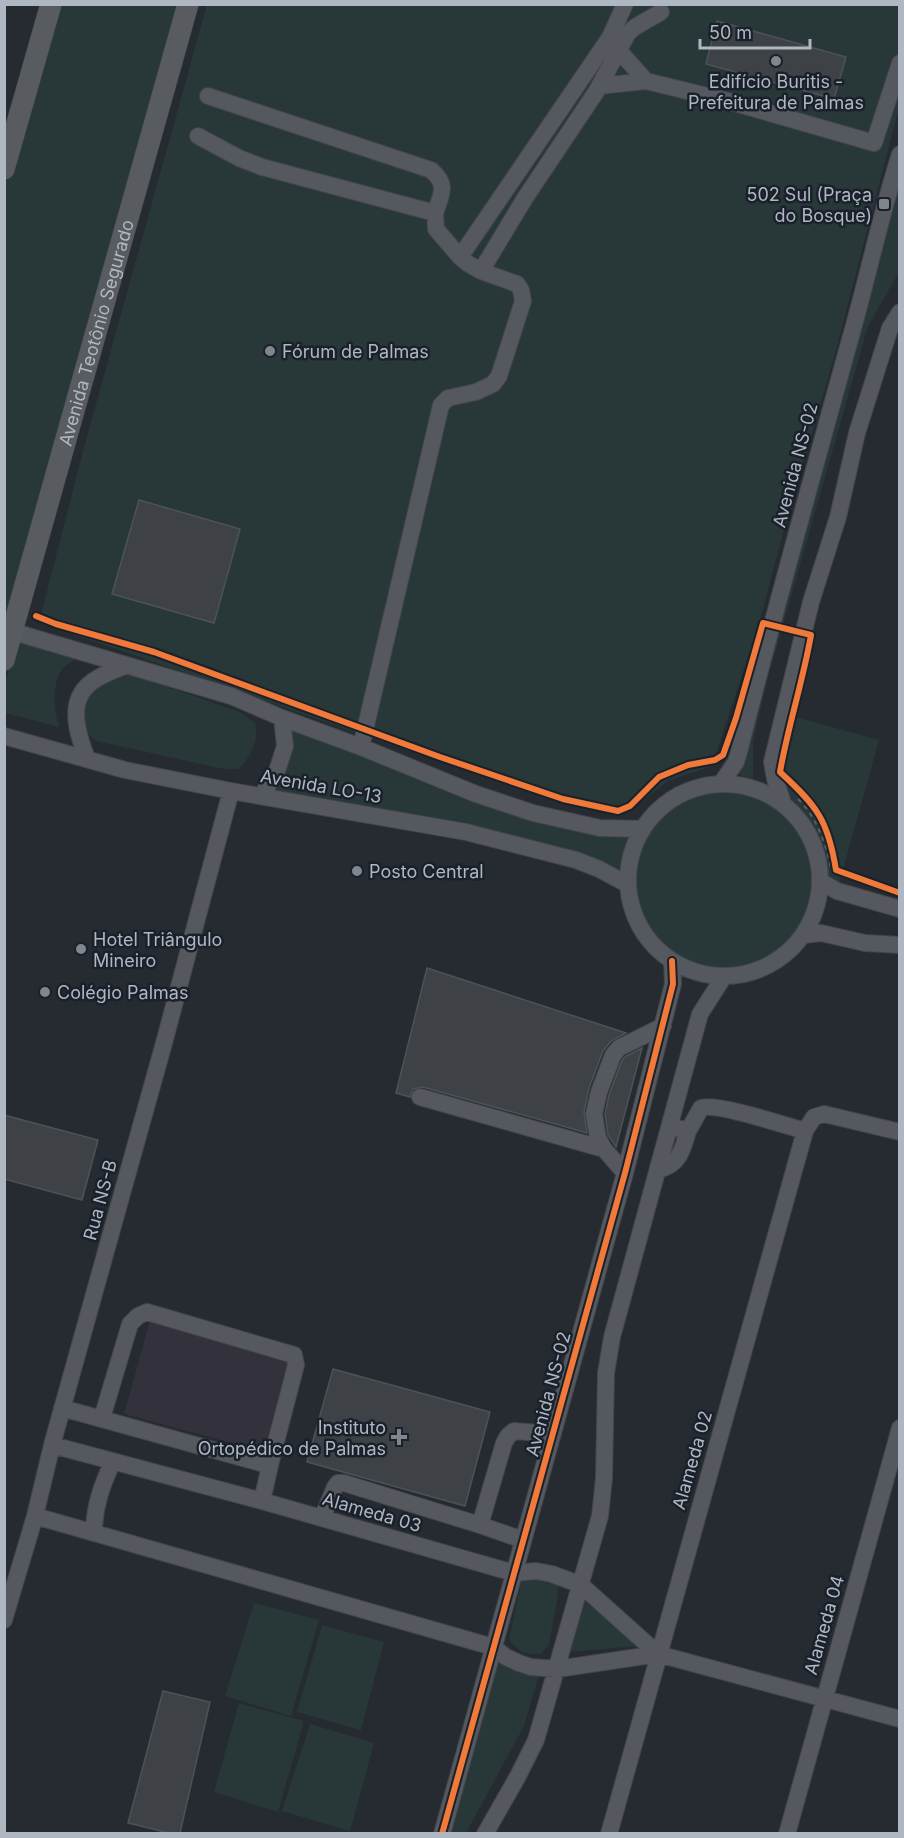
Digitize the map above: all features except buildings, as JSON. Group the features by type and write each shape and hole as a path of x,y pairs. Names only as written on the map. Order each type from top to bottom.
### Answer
{"main road":[{"path":"4,170 51,4"},
{"name":"Avenida Teotônio Segurado","path":"4,660 9,630 188,4"}],"street":[{"path":"481,270 525,198 599,86 614,45 625,4"},
{"path":"460,257 614,45 635,27 661,12"},
{"path":"614,45 646,81"},
{"path":"599,86 646,81 724,100 874,143 900,63"},
{"path":"208,96 431,170 440,177 443,187 435,213 436,229 467,263 517,284 521,290 523,301 500,376 493,384 476,392 448,398 441,405 361,747"},
{"path":"198,136 239,158 262,167 435,213"},
{"name":"Avenida NS-02","path":"722,782 736,762 740,748 860,303 884,204 900,154"},
{"path":"900,312 890,328 857,433 838,518 811,602 772,762 775,779 789,798 801,826 837,891 900,909"},
{"path":"9,630 231,696 476,794 533,813 579,825 643,829"},
{"path":"87,759 77,731 77,707 81,693 97,679 125,666"},
{"path":"262,795 277,771 285,746 282,718"},
{"name":"Avenida LO-13","path":"4,736 124,770 473,833 576,860 627,884"},
{"path":"789,798 722,782 696,787 679,795 654,813 643,829 629,867 627,884 633,914 639,928 648,943 672,961 699,973 723,978 744,976 783,958 804,935 829,874"},
{"name":"Rua NS-B","path":"4,1620 35,1516 52,1444 158,1066 231,791"},
{"path":"804,935 821,933 866,943 900,945"},
{"name":"Avenida NS-02","path":"442,1833 625,1173 673,984 672,961"},
{"path":"485,1833 536,1740 581,1585 600,1516 604,1478 606,1373 612,1337 700,1014 723,978"},
{"path":"625,1173 604,1149 596,1129 594,1114 599,1092 613,1055 619,1048 663,1026"},
{"path":"420,1097 604,1149"},
{"path":"658,1170 669,1167 677,1161 688,1131 701,1108 705,1106 805,1131 814,1117 824,1114 900,1132"},
{"path":"670,1126 688,1131"},
{"name":"Alameda 02","path":"609,1833 805,1131"},
{"path":"102,1419 130,1324 138,1316 147,1312 294,1355 296,1365 262,1501"},
{"path":"62,1408 264,1464 271,1461"},
{"name":"Alameda 04","path":"787,1833 900,1428"},
{"path":"480,1525 508,1436 514,1431 553,1434"},
{"name":"Alameda 03","path":"52,1444 514,1573 536,1571 552,1574 581,1585 658,1654"},
{"path":"94,1533 97,1502 102,1484 113,1461"},
{"path":"322,1518 335,1487 338,1483 344,1483 523,1540"},
{"name":"Alameda 03","path":"35,1516 493,1647 519,1663 531,1667 557,1669 658,1654 900,1719"}],"path":[{"path":"789,798 806,807 824,839 829,874"},
{"path":"819,813 832,843 829,874"}],"shaded area":[{"path":"51,5 188,5 5,628 5,175"},
{"path":"207,5 899,5 899,108 835,354 760,620 712,766 668,781 641,802 616,816 497,782 39,622 86,440"},
{"path":"899,172 899,272 868,326 767,681 753,742 753,779 721,769 742,727"},
{"path":"16,641 78,657 62,669 56,683 55,705 59,727 5,713 5,684"},
{"path":"101,668 115,669 240,712 255,723 255,742 247,759 239,769 224,769 96,741 79,727 76,691 83,679"},
{"path":"784,714 879,740 837,891 820,881 816,910 783,958 744,976 723,978 672,961 633,914 627,884 562,856 262,795 281,760 281,727 361,747 499,807 643,829 679,795 722,782 782,799 775,779"},
{"path":"151,1317 290,1359 265,1452 124,1414"},
{"path":"538,1576 557,1583 558,1595 549,1644 541,1654 531,1654 519,1650 509,1640 522,1578"},
{"path":"584,1601 639,1646 569,1652"},
{"path":"254,1603 319,1620 291,1716 225,1696"},
{"path":"322,1625 384,1642 361,1730 297,1712"},
{"path":"497,1663 539,1675 524,1726 466,1833 449,1834"},
{"path":"239,1703 304,1721 278,1812 214,1792"},
{"path":"310,1724 374,1743 350,1831 282,1811"}],"cycle path":[{"path":"36,616 56,624 154,652 440,757 563,799 618,811 630,806 659,777 688,765 715,760 723,755 763,623 811,635 780,772 819,815 829,838 836,870 900,893"},
{"path":"442,1834 625,1173 673,984 672,961"}],"place":[{"name":"Edifício Buritis - Prefeitura de Palmas","path":"776,61"},
{"name":"502 Sul (Praça do Bosque)","path":"884,204"},
{"name":"Fórum de Palmas","path":"270,351"},
{"name":"Posto Central","path":"357,871"},
{"name":"Hotel Triângulo Mineiro","path":"81,949"},
{"name":"Colégio Palmas","path":"45,992"},
{"name":"Instituto Ortopédico de Palmas","path":"399,1437"}]}
